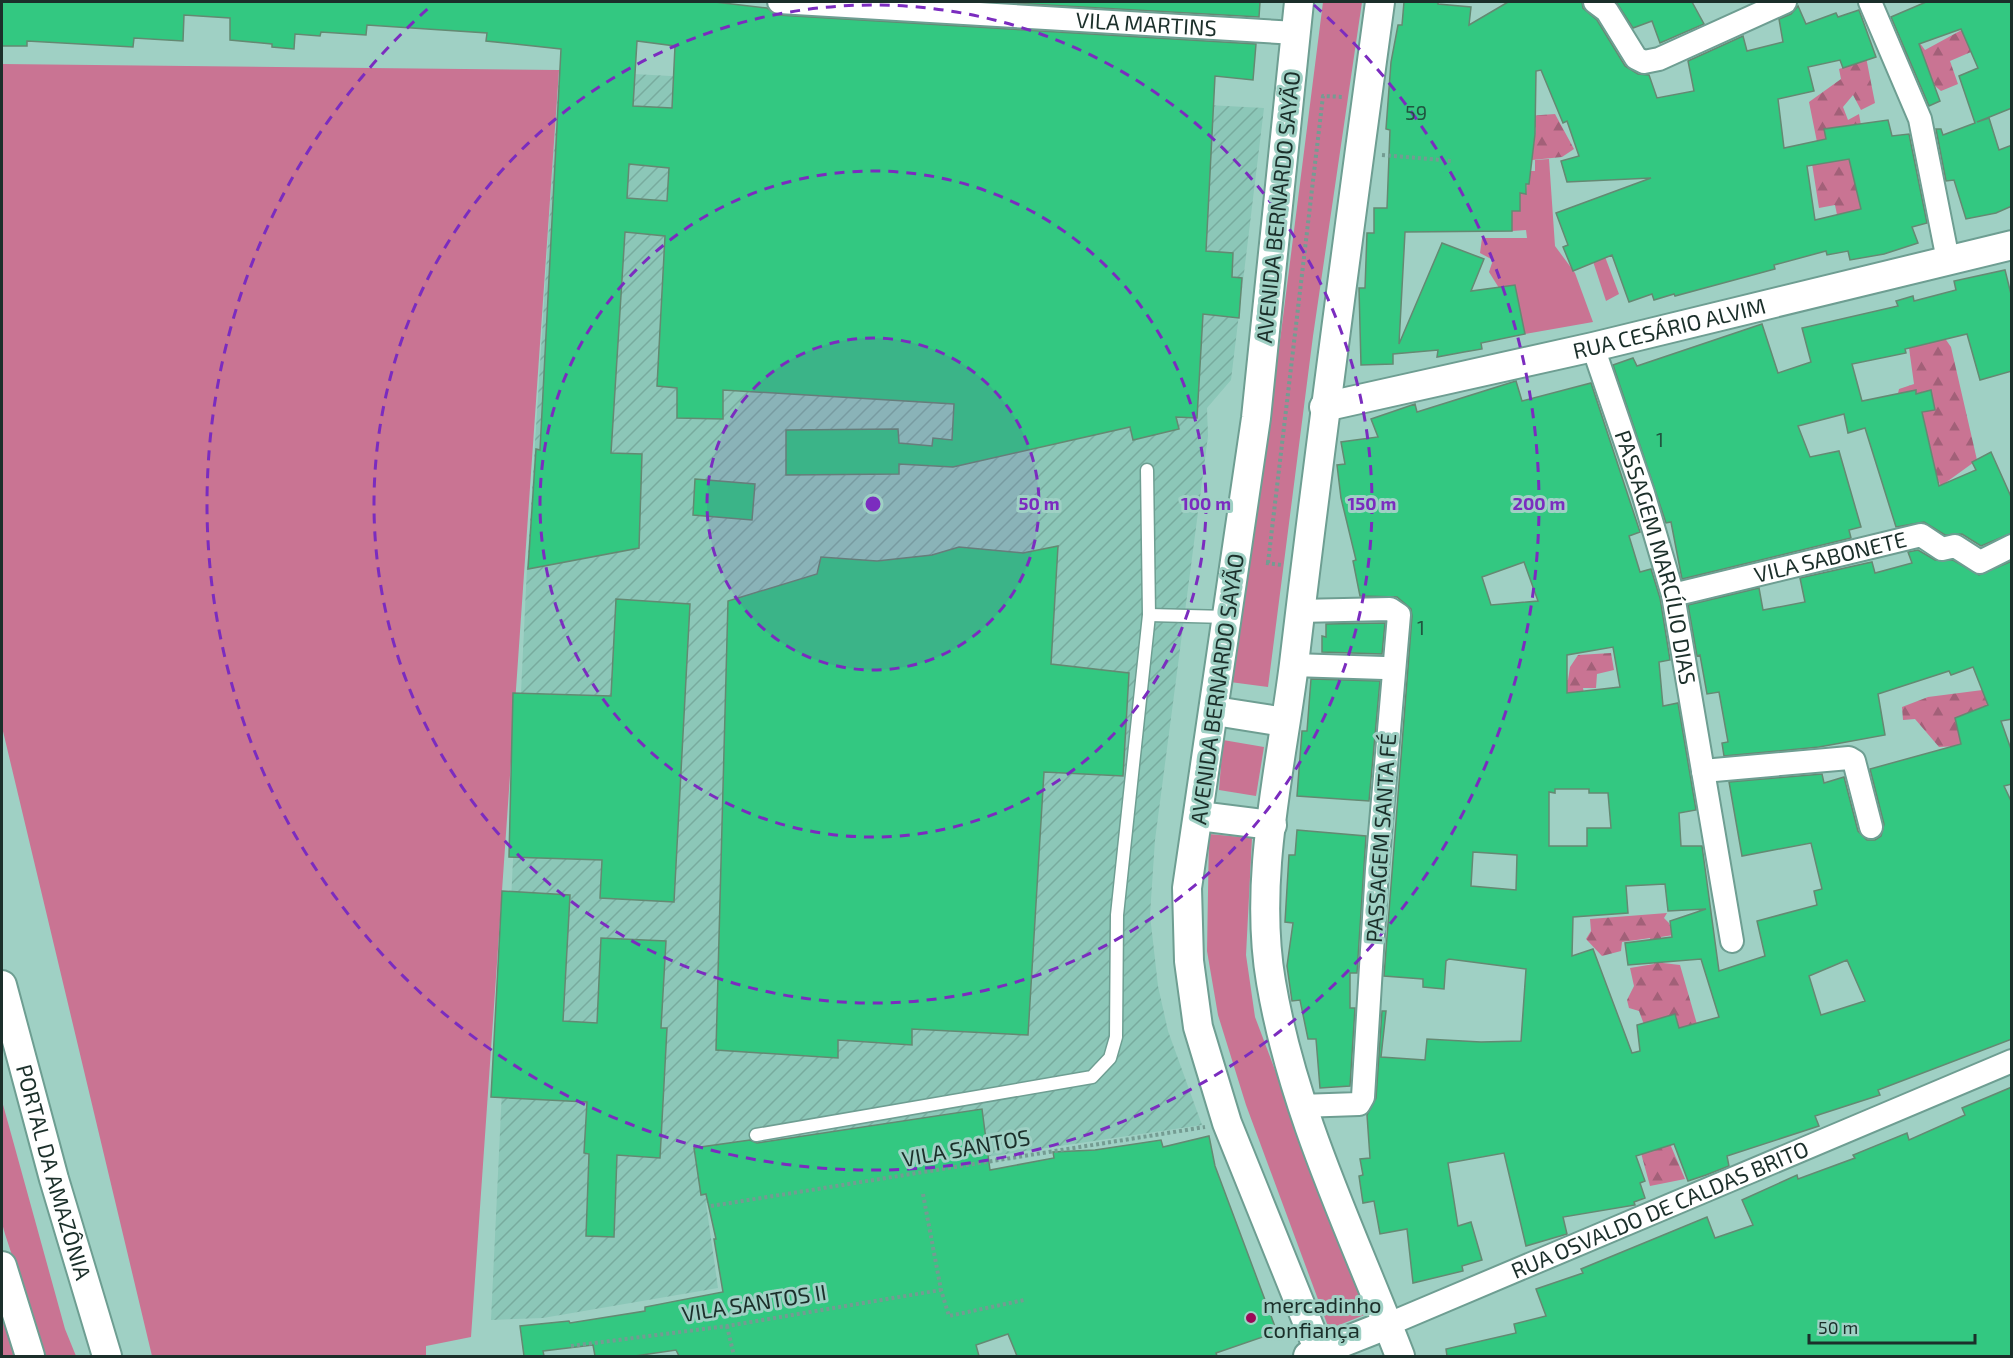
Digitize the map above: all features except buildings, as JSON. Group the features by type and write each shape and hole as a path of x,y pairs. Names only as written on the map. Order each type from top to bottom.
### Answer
{"street":[{"name":"VILA MARTINS","path":"779,2 1296,33"},
{"name":"AVENIDA BERNARDO SAYÃO","path":"1299,2 1256,418 1215,711 1187,888 1189,961 1198,1027 1227,1123 1316,1355"},
{"path":"1380,2 1343,293 1324,407 1298,610 1272,825 1265,908 1270,981 1300,1106 1389,1324 1393,1355"},
{"path":"1595,2 1607,11 1636,58 1644,62 1659,59 1785,2"},
{"path":"1870,2 1920,118 1948,260"},
{"name":"RUA CESÁRIO ALVIM","path":"1324,407 1593,347 2012,245"},
{"name":"PASSAGEM MARCÍLIO DIAS","path":"1593,347 1643,493 1673,595 1732,941"},
{"name":"VILA SABONETE","path":"1673,595 1921,536 1942,549 1955,546 1980,562 2012,546"},
{"name":"PASSAGEM SANTA FÉ","path":"1298,610 1390,609 1399,615 1377,869 1363,1097 1359,1104 1300,1106"},
{"path":"1293,665 1384,668"},
{"path":"1215,711 1285,722"},
{"path":"1703,771 1849,758 1854,761 1871,827"},
{"path":"1199,816 1272,825"},
{"name":"PORTAL DA AMAZÔNIA","path":"2,985 54,1179 107,1356"},
{"name":"RUA OSVALDO DE CALDAS BRITO","path":"1316,1355 2012,1060"},
{"path":"2,1266 30,1356"}],"lane":[{"path":"756,1135 1092,1077 1110,1058 1116,1037 1117,915 1149,615 1147,470"},
{"path":"1149,615 1228,617"}],"path":[{"path":"1268,563 1323,96 1367,99"},
{"path":"1360,153 1452,161"},
{"path":"1259,562 1289,566"},
{"name":"VILA SANTOS","path":"711,1206 1227,1123"},
{"path":"923,1194 941,1290 950,1317 1024,1300"},
{"name":"VILA SANTOS II","path":"571,1346 727,1326 941,1290"},
{"path":"727,1326 734,1356"}],"shaded area":[{"path":"559,70 1264,108 1231,380 1207,408 1208,436 1155,840 1150,915 1158,986 1168,1031 1202,1125 912,1168 706,1203 718,1288 543,1318 491,1320 527,567"}],"green space":[{"path":"1323,2 1362,2 1313,336 1268,687 1230,682 1281,333"},
{"path":"1969,26 1975,33 1965,38 1971,52 1950,61 1958,84 1941,91 1935,86 1927,67 1907,71 1901,46 1919,42 1925,50"},
{"path":"1865,52 1875,103 1861,110 1853,95 1843,107 1848,120 1859,114 1863,136 1859,198 1866,232 1842,239 1835,205 1819,208 1810,151 1818,147 1809,102 1841,79 1839,69 1855,64 1855,56"},
{"path":"2,64 559,70 471,1337 426,1346 426,1356 152,1356 2,727"},
{"path":"1555,114 1574,149 1562,157 1532,160 1536,128 1527,116"},
{"path":"1549,159 1555,246 1575,273 1593,322 1525,334 1515,285 1499,288 1489,272 1493,260 1480,253 1482,238 1527,238 1526,230 1512,231 1512,211 1520,211 1520,193 1526,194 1529,171 1535,171 1535,160"},
{"path":"1585,237 1601,246 1619,294 1606,301"},
{"path":"1942,334 1951,347 1977,460 1941,486 1938,480 1924,486 1934,463 1920,403 1895,407 1899,389 1914,384 1909,348"},
{"path":"1611,653 1614,670 1597,674 1596,688 1583,688 1585,698 1564,701 1552,681 1568,680 1570,667 1578,655"},
{"path":"2006,687 1990,719 1984,706 1966,714 1977,745 1939,747 1915,719 1903,720 1902,707 1928,697"},
{"path":"1223,740 1264,747 1256,796 1219,790"},
{"path":"1209,834 1252,838 1246,955 1255,1017 1367,1314 1329,1329 1246,1105 1218,1015 1207,951"},
{"path":"1667,913 1664,918 1669,923 1673,935 1661,937 1663,963 1680,965 1709,1066 1687,1057 1676,1016 1646,1030 1639,1011 1629,1008 1627,1000 1634,986 1630,968 1654,964 1650,938 1622,942 1621,951 1602,956 1586,939 1591,931 1590,919"},
{"path":"2,1101 65,1329 76,1356 45,1356 5,1234 2,1223"},
{"path":"1665,1132 1685,1179 1650,1186 1641,1153"},
{"path":"2,1297 19,1356 2,1356"}],"place":[{"name":"mercadinho confiança","path":"1251,1318"}]}
